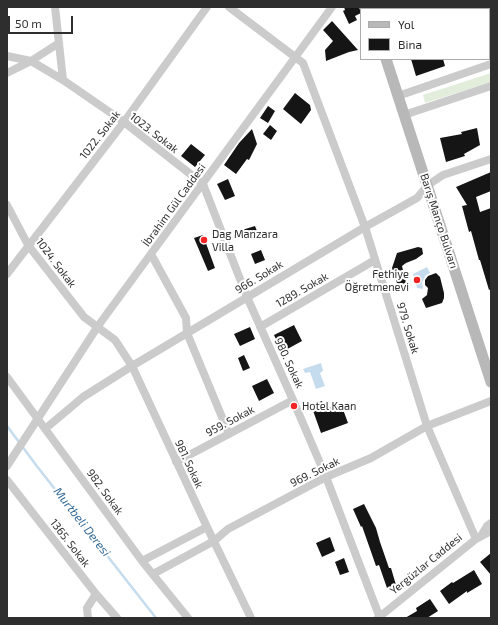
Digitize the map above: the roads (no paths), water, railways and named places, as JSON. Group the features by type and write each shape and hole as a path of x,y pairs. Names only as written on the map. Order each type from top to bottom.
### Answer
{"main road":[{"name":"Barış Manço Bulvarı","path":"386,60 491,382"}],"street":[{"path":"55,7 63,80"},
{"name":"1022. Sokak","path":"7,274 124,122 207,7"},
{"name":"979. Sokak","path":"229,7 303,63 365,227 427,426 478,537"},
{"name":"İbrahim Gül Caddesi","path":"7,466 98,326 332,7"},
{"path":"7,73 31,61 59,43"},
{"name":"1023. Sokak","path":"7,56 31,61 63,80 124,122 203,184"},
{"path":"398,96 491,64"},
{"path":"404,115 491,86"},
{"name":"966. Sokak","path":"44,429 83,397 187,332 417,198 428,185 443,175 491,160"},
{"name":"980. Sokak","path":"203,184 247,297 294,400 326,477 379,617"},
{"name":"1024. Sokak","path":"7,205 28,245 84,317 98,326"},
{"path":"151,254 186,318 187,332 229,434"},
{"name":"1289. Sokak","path":"260,327 375,260"},
{"name":"981. Sokak","path":"98,326 115,340 132,366 176,462 251,618"},
{"name":"982. Sokak","path":"7,377 142,561 188,618"},
{"name":"959. Sokak","path":"176,462 294,400"},
{"name":"969. Sokak","path":"154,574 214,541 228,529 326,477 371,458 427,426 491,401"},
{"name":"1365. Sokak","path":"7,480 96,594 117,618"},
{"path":"478,537 491,523"},
{"path":"142,561 207,527"},
{"name":"Yergüzlar Caddesi","path":"379,617 478,537 491,531"},
{"path":"88,618 87,608 96,594"}],"water":[{"path":"427,267 430,273 424,278 422,283 423,289 417,288 413,274"},
{"path":"321,363 323,371 320,373 325,386 316,389 310,372 305,373 303,369"}],"waterway":[{"name":"Murtbeli Deresi","path":"7,426 156,618"}],"place":[{"name":"Dag Manzara Villa","path":"204,240"},
{"name":"Fethiye Öğretmenevi","path":"417,280"},
{"name":"Hotel Kaan","path":"294,406"}]}
